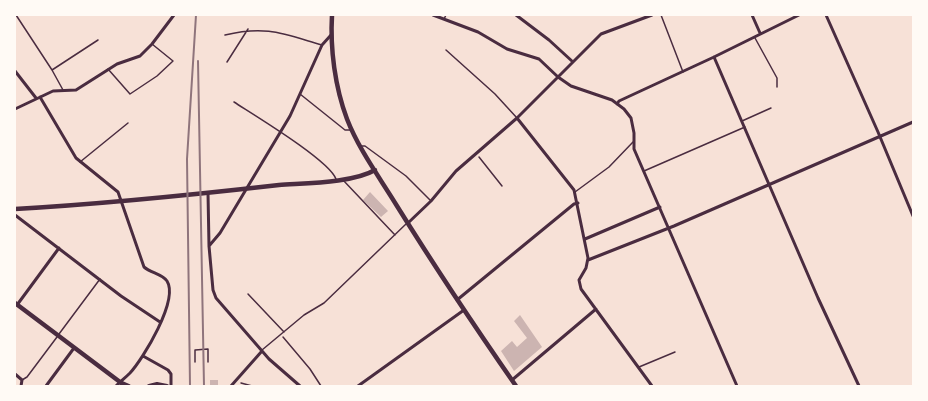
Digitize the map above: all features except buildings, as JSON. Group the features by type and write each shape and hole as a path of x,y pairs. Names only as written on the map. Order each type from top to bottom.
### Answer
{"main road":[{"path":"332,15 331,35 341,99 352,130 375,170 457,300 516,386"},
{"path":"15,209 122,201 336,180 360,176 375,170"},
{"path":"16,304 120,382"}],"street":[{"path":"15,109 53,91 76,90 108,69 125,60 140,56 152,44 174,15"},
{"path":"433,15 478,32 507,49 539,59 558,78 578,89 612,100 631,118 635,140 634,149 737,386"},
{"path":"408,223 430,201 456,170 517,118 604,33 652,15"},
{"path":"752,15 760,33"},
{"path":"617,104 619,101 683,72 799,15"},
{"path":"826,15 913,216"},
{"path":"519,16 573,62"},
{"path":"209,246 217,237 281,132 322,45 331,35"},
{"path":"714,57 818,298 859,386"},
{"path":"15,71 38,98 72,153 80,162 118,192 141,264 148,271 164,278 169,284 170,295 160,322 143,356 130,373 116,386"},
{"path":"517,118 574,192 578,203 588,260 579,283 652,386"},
{"path":"588,260 669,228 913,122"},
{"path":"208,193 209,246 213,290 216,298 262,351 300,386"},
{"path":"457,300 524,244 578,203"},
{"path":"585,239 660,207"},
{"path":"15,216 160,322"},
{"path":"16,304 59,248"},
{"path":"512,380 596,309"},
{"path":"358,386 464,310"},
{"path":"46,386 74,348"},
{"path":"231,386 262,351"},
{"path":"143,356 168,370 170,374 171,386"},
{"path":"15,374 22,380 21,386"},
{"path":"120,382 124,386"},
{"path":"120,382 129,386"},
{"path":"150,386 158,384 167,386"}],"lane":[{"path":"16,15 52,70 63,90"},
{"path":"444,19 446,15"},
{"path":"661,15 683,72"},
{"path":"225,35 248,30 271,30 290,34 322,45"},
{"path":"227,62 248,30"},
{"path":"754,36 777,78 777,87"},
{"path":"52,70 98,40"},
{"path":"108,69 130,94 157,76 173,61 152,44"},
{"path":"446,50 495,94 517,118"},
{"path":"300,94 345,130 352,130"},
{"path":"234,102 281,132 321,162 334,175 336,180"},
{"path":"742,121 771,108"},
{"path":"80,162 128,123"},
{"path":"644,171 745,127"},
{"path":"574,192 609,167 635,140"},
{"path":"360,145 365,146 394,167 430,201"},
{"path":"343,179 346,185 395,235"},
{"path":"262,351 304,315 324,303 408,223"},
{"path":"22,380 27,378 100,279"},
{"path":"248,294 284,332"},
{"path":"638,368 675,352"}],"path":[{"path":"476,152 502,186"},
{"path":"281,335 310,369 321,386"},
{"path":"195,362 195,350 208,349 208,362"},
{"path":"241,383 252,386"}],"railway":[{"path":"190,386 187,159 196,15"},
{"path":"198,61 204,386"}]}
